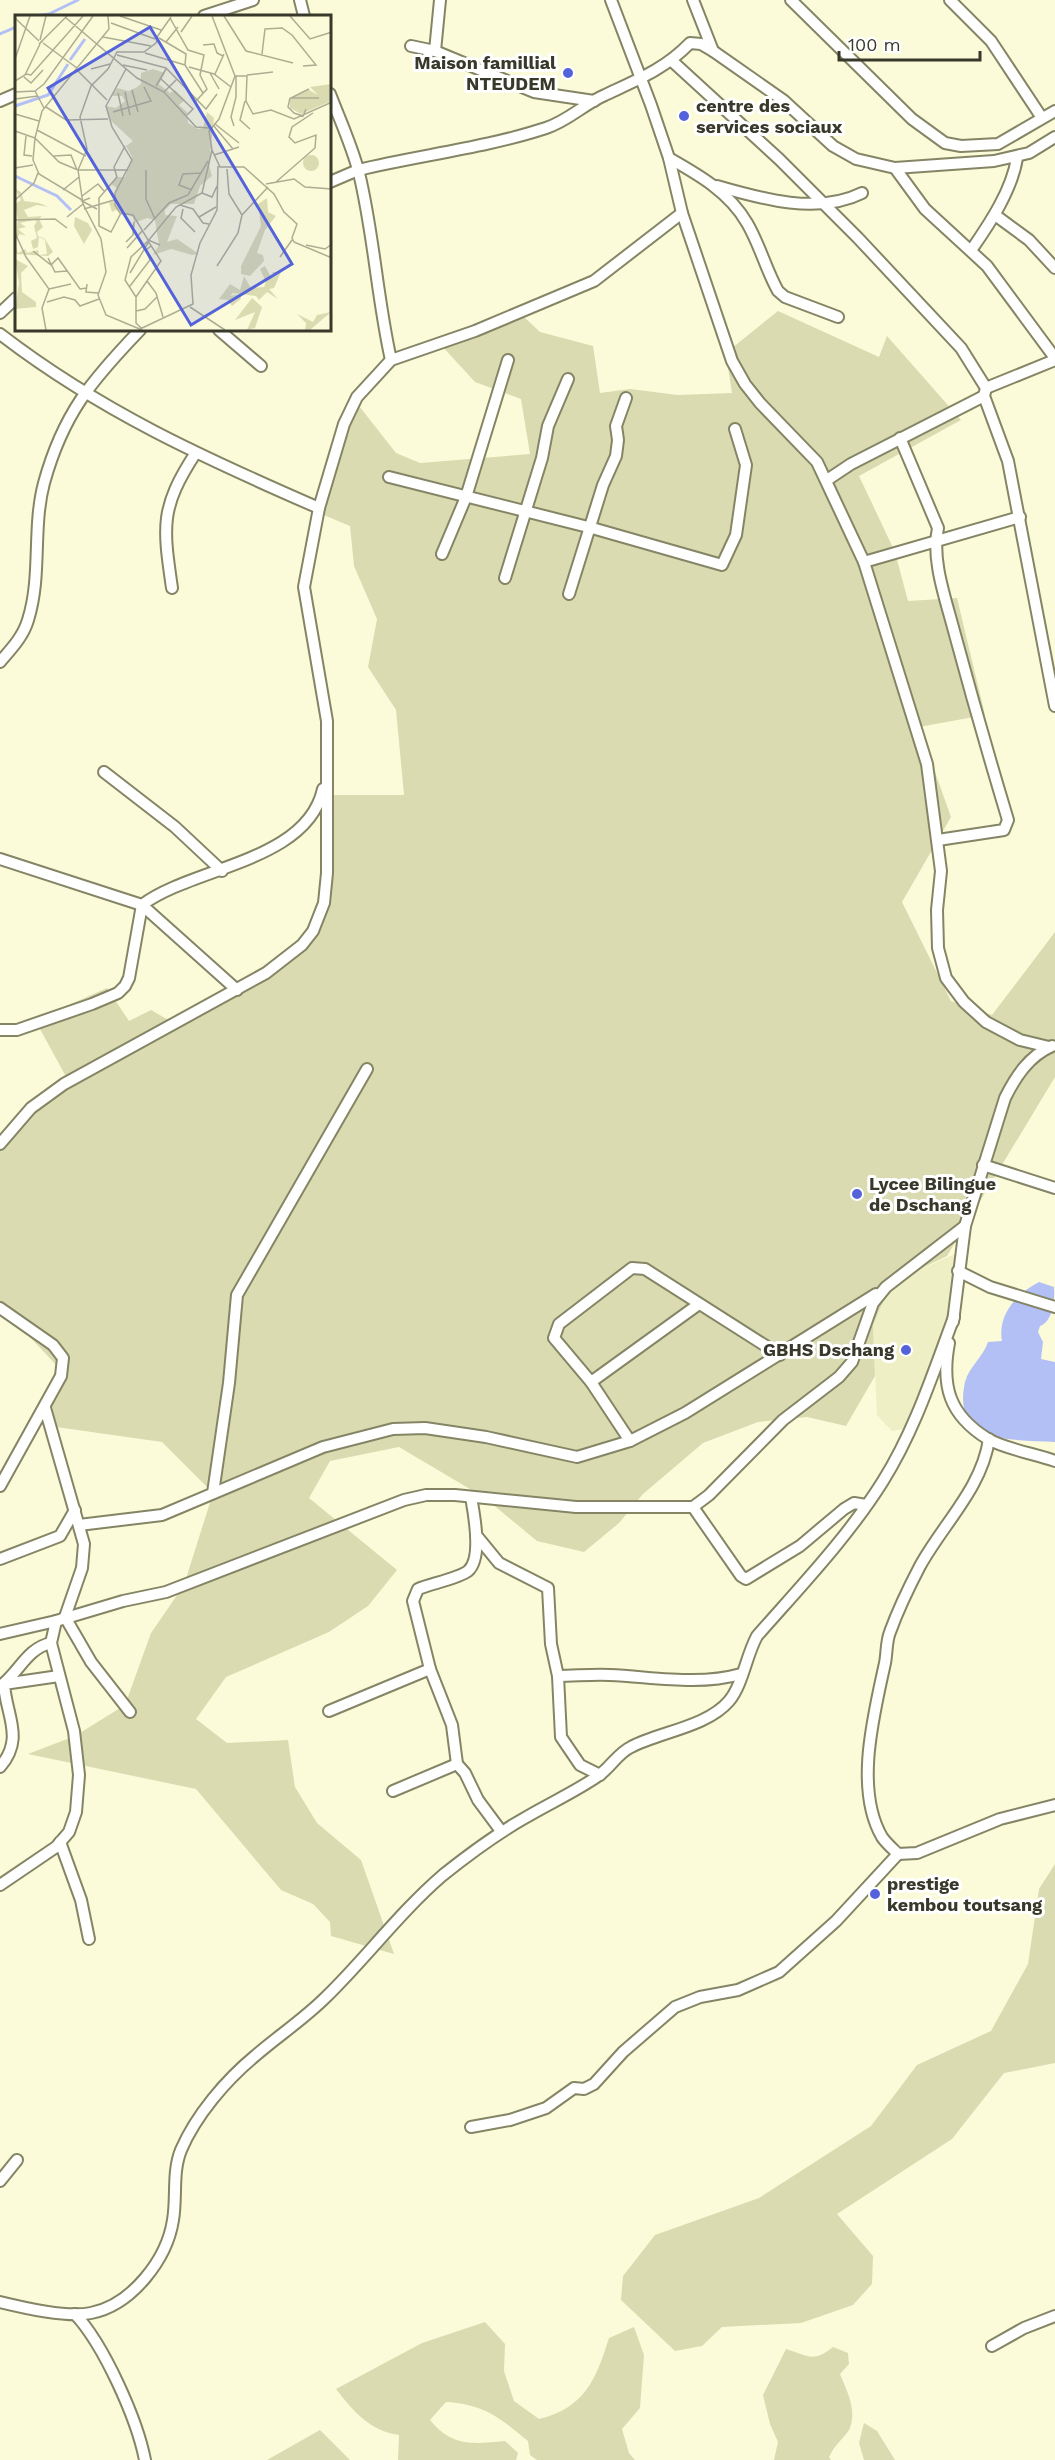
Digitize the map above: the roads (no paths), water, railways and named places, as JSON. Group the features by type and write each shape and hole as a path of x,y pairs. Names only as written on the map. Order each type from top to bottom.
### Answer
{"street":[{"path":"207,15 253,0"},
{"path":"300,0 304,15"},
{"path":"435,51 440,0"},
{"path":"611,0 642,79 669,158 682,213 721,333 736,369 745,384 773,418 807,448 826,480 864,562 927,764 941,871 937,910 938,948 946,978 964,1002 986,1022 1020,1040 1052,1046"},
{"path":"693,0 713,51"},
{"path":"791,0 912,118 945,143 961,146 998,144 1055,111"},
{"path":"950,0 991,41 1042,118"},
{"path":"332,181 358,170 548,128 594,101 642,79 672,61 690,44 701,44 713,51 783,100 833,146 856,159 895,168 1017,158 1055,137"},
{"path":"411,46 435,51 534,92 594,101"},
{"path":"672,61 826,206 961,348 985,392 1008,461 1055,706"},
{"path":"0,101 15,94"},
{"path":"332,99 358,170 375,262 381,318 391,360"},
{"path":"669,158 727,196 747,222 778,291 785,297 838,317"},
{"path":"972,249 995,215 1014,174 1017,158"},
{"path":"826,480 851,464 985,392 1055,359 972,249 925,209 895,168"},
{"path":"711,184 756,198 826,206 862,193"},
{"path":"0,1144 31,1108 64,1084 237,990 275,966 302,945 313,931 324,903 327,873 327,721 304,587 319,508 344,424 357,398 391,360 475,331 594,281 682,213"},
{"path":"995,215 1029,240 1055,268"},
{"path":"0,313 15,299"},
{"path":"0,662 18,642 28,621 44,485 61,431 84,392 138,332"},
{"path":"221,332 261,366"},
{"path":"0,334 84,392 127,418 195,454 319,508"},
{"path":"442,554 466,497 508,360"},
{"path":"506,578 528,511 548,426 568,379"},
{"path":"570,594 592,528 603,485 616,456 618,440 616,426 626,398"},
{"path":"389,477 528,511 722,565 736,535 746,465 735,429"},
{"path":"900,438 938,528 935,542 948,604 975,708 1008,820 1004,830 938,840"},
{"path":"172,588 166,538 166,512 177,482 195,454"},
{"path":"864,562 1020,518"},
{"path":"104,772 188,837 222,871"},
{"path":"0,1030 17,1030 118,993 129,978 142,905 174,886 239,865 278,843 306,821 320,801 326,775"},
{"path":"0,859 142,905 237,990"},
{"path":"1052,1046 1029,1062 1014,1080 1005,1098 983,1165 965,1226 947,1355 946,1390 956,1411 989,1439 1055,1461"},
{"path":"213,1493 229,1383 237,1295 367,1069"},
{"path":"983,1165 1055,1188"},
{"path":"79,1525 162,1515 323,1447 393,1428 425,1428 486,1437 578,1457 630,1441 685,1413 886,1287 965,1226"},
{"path":"630,1441 591,1382 554,1338 559,1324 632,1268 645,1269 780,1355"},
{"path":"958,1271 990,1287 1055,1307"},
{"path":"0,1634 123,1600 166,1592 404,1500 426,1495 576,1507 693,1507 710,1495 783,1420 839,1377 852,1362 869,1312 886,1287"},
{"path":"591,1382 699,1304"},
{"path":"0,1308 53,1345 63,1358 61,1376 0,1486"},
{"path":"0,2302 75,2314 93,2313 113,2305 139,2284 154,2266 166,2245 174,2218 175,2184 181,2150 202,2116 229,2081 252,2058 326,1997 443,1875 501,1832 600,1775 633,1745 691,1724 719,1710 729,1701 757,1636 832,1550 883,1481 907,1438 954,1317"},
{"path":"0,1885 8,1882 60,1842 69,1832 76,1812 79,1775 74,1731 51,1643 82,1568 84,1544 45,1408"},
{"path":"898,1854 883,1839 869,1791 870,1733 889,1634 921,1563 951,1521 986,1459 989,1439"},
{"path":"471,1497 476,1535 474,1561 468,1571 418,1589 413,1600 430,1670 452,1725 457,1764 465,1773 478,1800 501,1832"},
{"path":"693,1507 741,1576 746,1579 800,1546 844,1509 854,1503 866,1505"},
{"path":"0,1559 60,1536 75,1510"},
{"path":"476,1535 499,1563 548,1588 551,1644 558,1676 561,1737 580,1765 600,1775"},
{"path":"61,1619 130,1712"},
{"path":"2,1684 27,1656 41,1645 51,1643"},
{"path":"329,1711 430,1670"},
{"path":"558,1676 608,1675 684,1682 726,1678 741,1674"},
{"path":"2,1684 59,1676"},
{"path":"0,1767 10,1754 13,1743 2,1684"},
{"path":"393,1791 457,1764"},
{"path":"471,2127 510,2120 546,2108 574,2088 584,2089 594,2084 622,2052 675,2007 700,1997 738,1990 779,1972 836,1921 898,1854 917,1853 1000,1819 1055,1805"},
{"path":"60,1842 81,1899 89,1939"},
{"path":"0,2181 17,2160"},
{"path":"87,2327 93,2313"},
{"path":"75,2314 87,2327 119,2387 142,2445 145,2460"},
{"path":"992,2346 1024,2328 1055,2316"}],"water":[{"path":"1039,1282 1054,1287 1050,1315 1048,1320 1040,1326 1038,1332 1043,1342 1041,1359 1055,1362 1055,1442 1005,1439 990,1435 977,1428 968,1418 963,1403 967,1377 988,1342 1002,1341 1003,1322 1010,1306 1023,1292"}],"waterway":[{"path":"42,15 78,0"},
{"path":"0,34 15,27"}],"place":[{"name":"Maison famillial NTEUDEM","path":"568,73"},
{"name":"centre des services sociaux","path":"684,116"},
{"name":"Lycee Bilingue de Dschang","path":"857,1194"},
{"name":"GBHS Dschang","path":"906,1350"},
{"name":"prestige kembou toutsang","path":"875,1894"}]}
